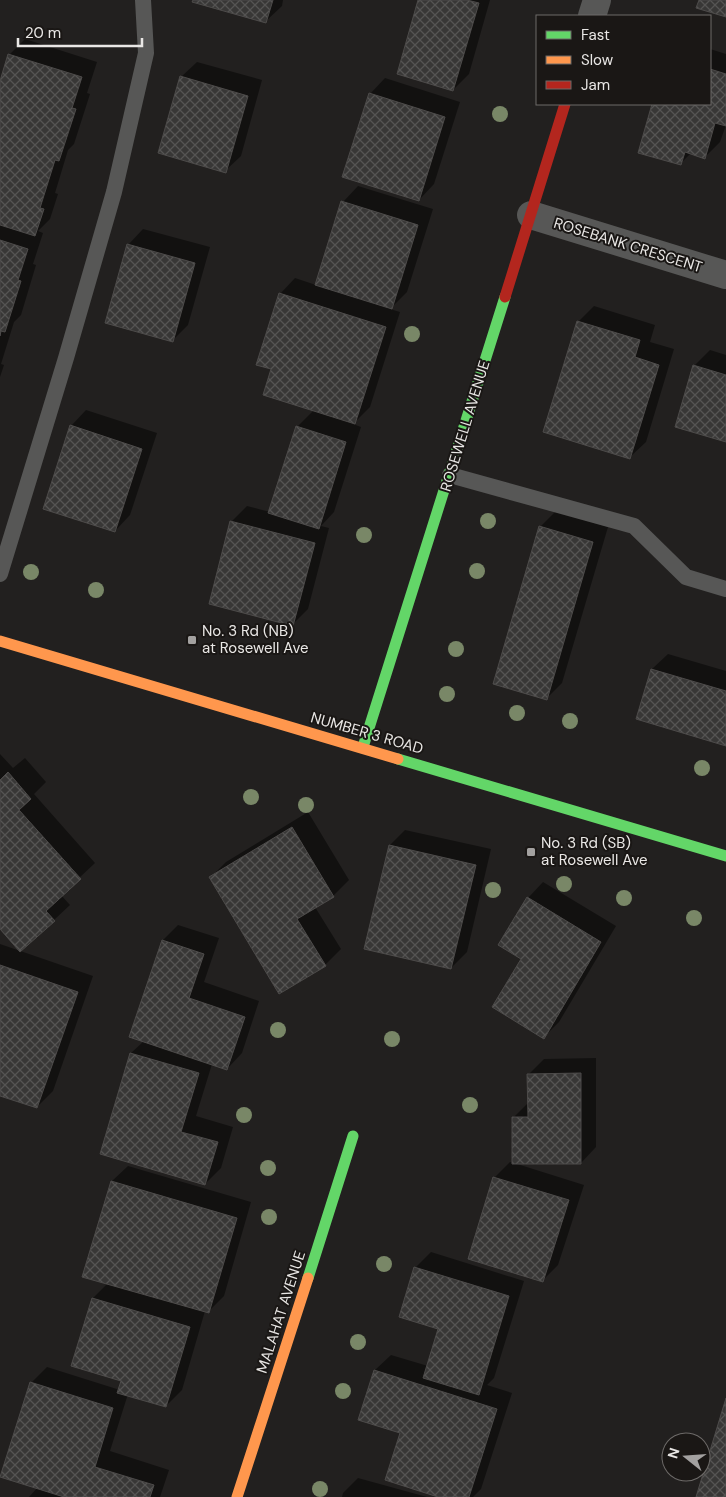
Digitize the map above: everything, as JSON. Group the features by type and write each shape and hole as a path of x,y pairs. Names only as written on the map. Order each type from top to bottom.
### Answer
{"street":[{"path":"592,15 596,0"},
{"name":"ROSEWELL AVENUE","path":"363,748 565,105"},
{"name":"ROSEBANK CRESCENT","path":"531,215 726,275"},
{"name":"NUMBER 3 ROAD","path":"0,641 726,856"},
{"name":"MALAHAT AVENUE","path":"237,1497 353,1136"}],"lane":[{"path":"0,574 114,192 146,53 143,0"},
{"path":"450,475 634,526 686,577 726,589"}],"building":[{"path":"193,0 273,0 266,23 192,2"},
{"path":"418,0 467,0 479,3 453,91 397,74"},
{"path":"699,0 726,0 726,17 696,8"},
{"path":"8,54 82,77 72,108 76,109 59,161 55,160 40,208 44,209 35,236 0,225 0,81"},
{"path":"711,69 726,74 726,126 715,123 705,159 685,152 681,165 638,153 652,105 711,105"},
{"path":"180,76 248,96 226,173 158,153"},
{"path":"369,93 445,117 419,201 342,177"},
{"path":"341,201 418,225 392,309 315,285"},
{"path":"0,240 28,249 18,280 21,281 5,332 1,331 0,336"},
{"path":"127,244 195,263 173,342 105,323"},
{"path":"279,293 386,327 355,424 263,395 271,369 256,365"},
{"path":"577,321 640,340 635,357 659,365 630,459 543,432"},
{"path":"693,365 726,375 726,442 675,427"},
{"path":"70,425 142,449 115,532 43,509"},
{"path":"296,426 346,442 319,529 268,513"},
{"path":"230,521 315,543 293,626 209,604"},
{"path":"539,526 593,542 547,700 493,684"},
{"path":"651,669 726,691 726,746 636,719"},
{"path":"8,772 31,799 19,810 81,879 46,911 55,921 20,952 0,929 0,780"},
{"path":"292,827 334,897 297,919 326,966 279,994 209,877"},
{"path":"389,845 476,865 451,969 364,949"},
{"path":"527,897 601,942 544,1039 492,1007 521,959 498,945"},
{"path":"162,940 204,954 189,998 245,1017 227,1070 129,1037"},
{"path":"0,965 78,992 37,1108 0,1096"},
{"path":"130,1053 199,1073 181,1132 218,1142 205,1185 100,1154"},
{"path":"581,1073 581,1164 512,1164 512,1117 528,1117 527,1074"},
{"path":"493,1177 569,1200 543,1282 468,1259"},
{"path":"111,1181 237,1218 209,1313 82,1277"},
{"path":"414,1267 509,1296 479,1395 423,1378 438,1329 399,1317"},
{"path":"92,1298 190,1327 166,1407 117,1393 121,1381 71,1366"},
{"path":"374,1370 497,1409 469,1497 438,1497 385,1480 400,1433 358,1420"},
{"path":"30,1382 113,1408 95,1467 154,1485 150,1497 64,1497 0,1477"},
{"path":"726,1398 726,1497 696,1497 701,1482 711,1482 711,1448"}],"traffic: fast":[{"path":"363,747 505,297"},
{"path":"398,759 726,856"},
{"path":"308,1278 353,1136"}],"traffic: slow":[{"path":"0,641 398,759"},
{"path":"237,1497 308,1278"}],"traffic: jam":[{"path":"505,297 565,105"}],"place":[{"name":"No. 3 Rd (NB) at Rosewell Ave","path":"192,640"},
{"name":"No. 3 Rd (SB) at Rosewell Ave","path":"531,852"}]}
